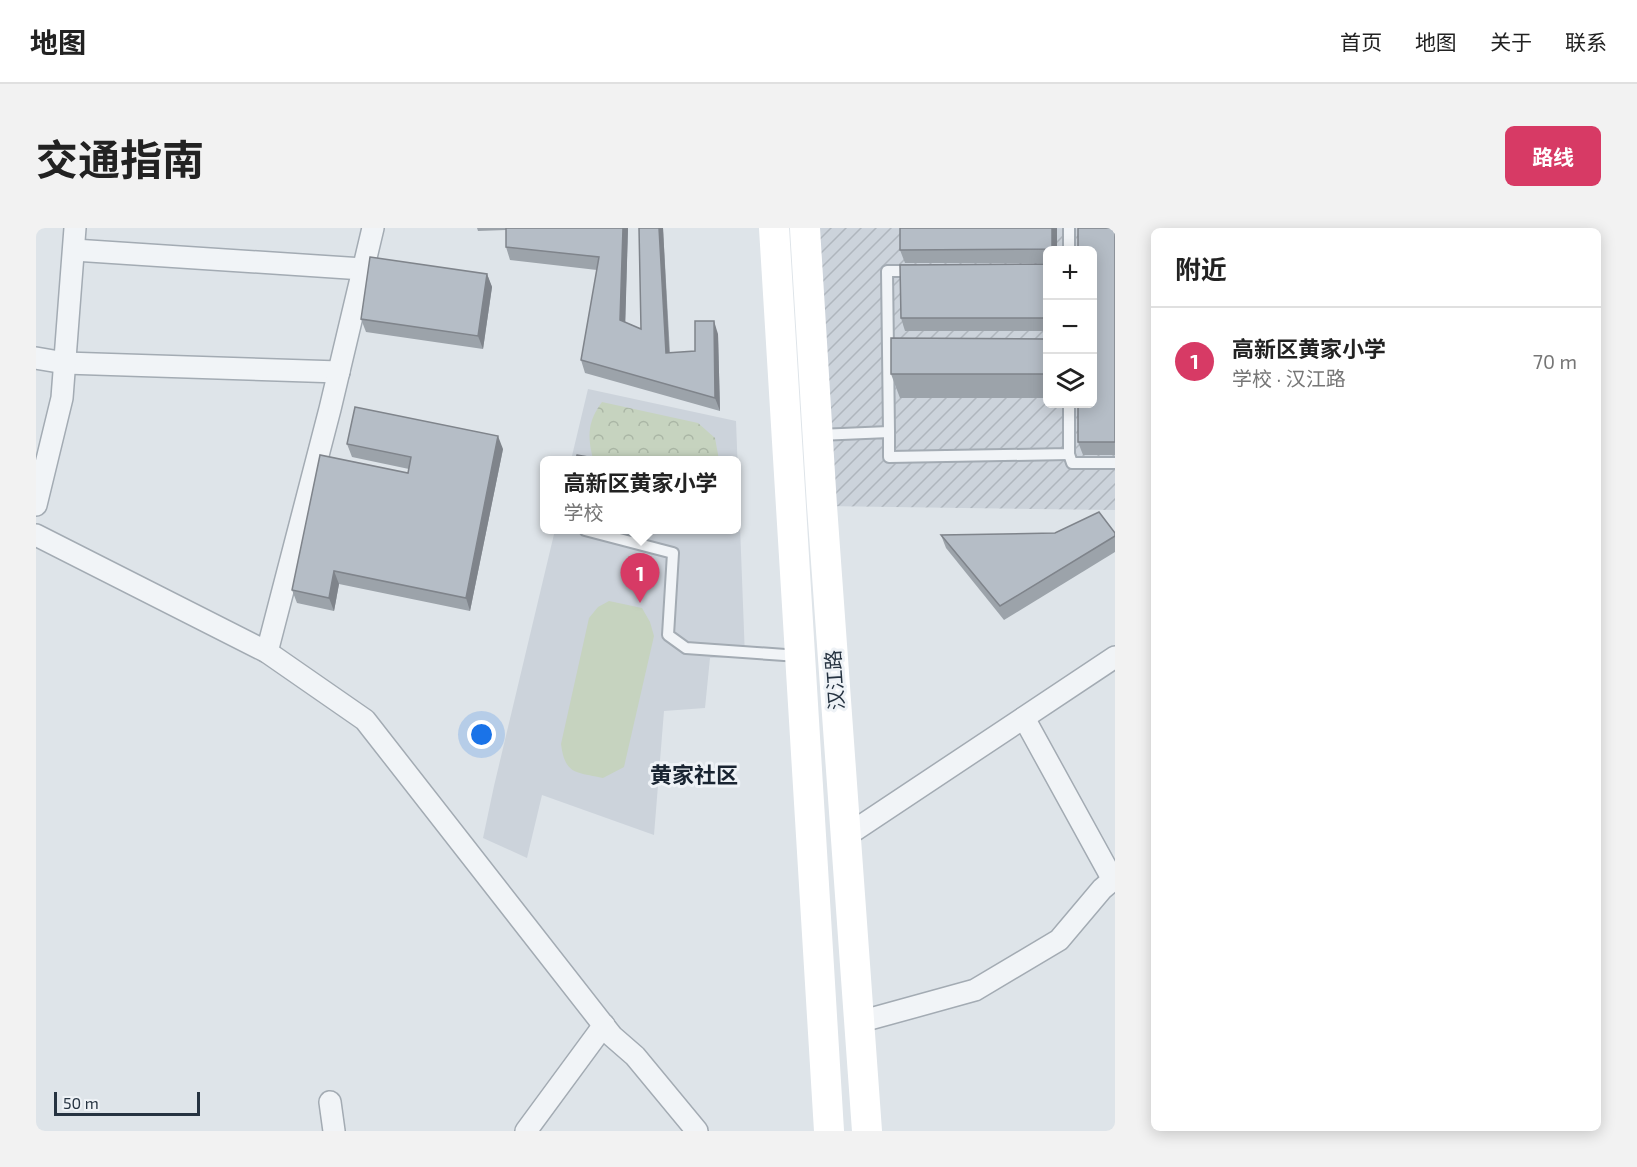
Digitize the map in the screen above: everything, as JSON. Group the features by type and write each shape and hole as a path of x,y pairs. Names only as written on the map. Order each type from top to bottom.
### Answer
{"main road":[{"name":"汉江路","path":"774,228 830,1131"},
{"name":"汉江路","path":"805,228 867,1131"}],"street":[{"path":"36,505 62,398 75,228"},
{"path":"267,652 339,372 373,228"},
{"path":"74,250 363,269"},
{"path":"36,358 65,363 339,372"},
{"path":"36,535 267,652 364,720 612,1036 635,1056 697,1131"},
{"path":"846,836 1115,657"},
{"path":"859,1022 975,990 1059,940 1102,889 1114,879 1024,718"},
{"path":"526,1131 604,1025"},
{"path":"330,1102 334,1131"}],"lane":[{"path":"1069,228 1069,246"},
{"path":"921,271 887,271 893,345 889,457 1069,454"},
{"path":"1069,408 1069,454 1072,463 1115,463"},
{"path":"818,435 889,432"},
{"path":"600,534 673,553 669,635 686,648 801,656"}],"shaded area":[{"path":"815,228 1115,228 1115,510 822,506"},
{"path":"588,389 736,421 737,456 572,456"},
{"path":"554,534 740,534 745,657 710,658 705,708 664,711 654,835 542,795 527,858 483,838"}],"green space":[{"path":"602,402 698,423 715,438 718,456 592,456 590,429"},
{"path":"609,601 642,608 650,622 654,636 624,767 603,778 579,773 569,767 565,762 561,744 589,618 598,607"}],"building":[{"path":"506,228 623,228 620,320 641,329 639,228 659,228 666,353 695,351 695,321 714,321 715,398 581,360 599,257 506,247"},
{"path":"900,228 1052,228 1052,246 1043,246 1043,249 900,250"},
{"path":"1078,228 1115,228 1115,442 1078,442 1078,408 1097,408 1097,246 1078,246"},
{"path":"370,257 487,274 478,336 361,319"},
{"path":"1043,264 1043,318 901,318 900,265"},
{"path":"891,338 1043,339 1043,374 891,374"},
{"path":"355,407 498,436 466,598 334,571 329,598 292,590 320,455 408,473 411,457 347,444"},
{"path":"1099,512 1115,536 1000,606 941,535 1055,533"}],"place":[{"name":"高新区黄家小学","path":"640,603"}],"district":[{"name":"黄家社区","path":"694,775"}]}
